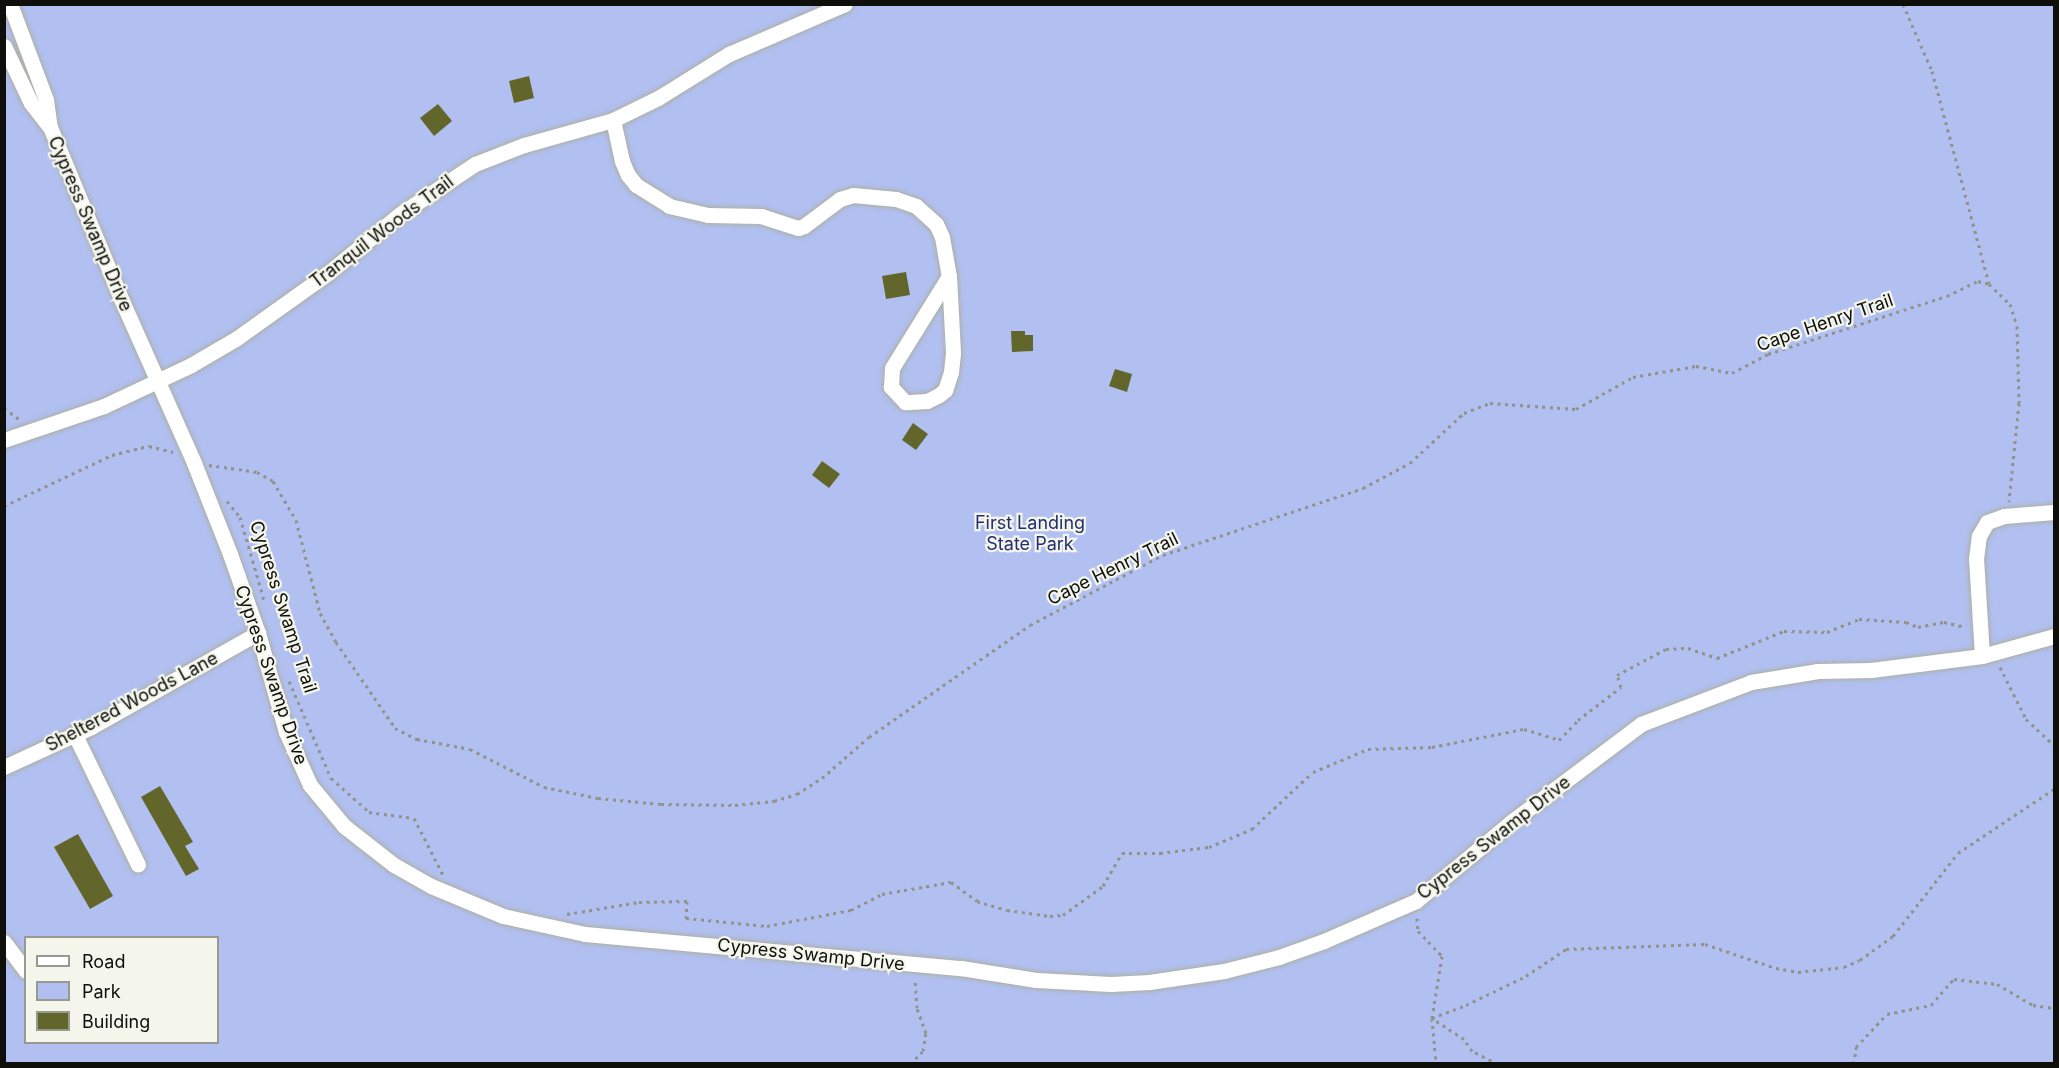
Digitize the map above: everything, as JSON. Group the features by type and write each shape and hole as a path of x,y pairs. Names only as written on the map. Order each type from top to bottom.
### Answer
{"street":[{"name":"Cypress Swamp Drive","path":"10,4 46,100 50,127 195,463 258,633 286,732 310,785 336,818 370,849 430,886 503,916 585,934 914,966 961,968 1007,977 1073,983 1121,983 1187,977 1279,957 1324,941 1416,901 1511,822 1641,724 1750,682 1818,671 1871,670 1982,649 1998,651 2055,636"},
{"name":"Tranquil Woods Trail","path":"4,440 85,414 158,381 237,338 281,308 400,214 475,164 524,146 613,120 658,98 729,54 845,4"},
{"name":"Cypress Swamp Drive","path":"4,46 31,103 50,127"},
{"path":"613,120 622,161 628,176 636,185 669,206 708,215 761,216 798,228 840,199 853,195 896,199 916,206 936,224 942,237 949,276 953,353 948,381 945,390 927,401 904,402 891,387 892,368 949,276"},
{"path":"1982,649 1976,559 1979,536 1987,522 2004,516 2055,512"},
{"name":"Sheltered Woods Lane","path":"4,767 75,735 204,666 258,633"},
{"path":"75,735 138,865"},
{"path":"4,942 24,968"}],"path":[{"path":"1903,4 1932,70 1989,284 2010,304 2017,326 2019,403 2008,508 2004,516"},
{"name":"Cape Henry Trail","path":"4,506 112,455 149,446 171,451 195,463 257,472 273,481 296,520 320,613 336,642 395,728 417,740 470,749 544,787 620,800 662,804 735,805 774,801 797,794 822,778 869,737 1029,625 1162,555 1363,488 1410,463 1464,413 1490,403 1576,410 1633,377 1696,366 1732,373 1768,354 1947,296 1978,282 1989,284"},
{"name":"Cypress Swamp Trail","path":"225,499 240,517 266,605"},
{"path":"558,915 639,902 687,901 686,918 767,926 851,910 882,894 951,882 977,901 1007,910 1050,916 1063,915 1103,886 1122,853 1160,853 1209,847 1252,829 1313,772 1368,749 1432,747 1524,729 1559,740 1578,720 1621,687 1617,675 1666,649 1688,648 1717,658 1784,631 1827,632 1859,619 1906,622 1918,627 1944,622 1967,627 1982,649"},
{"path":"1998,651 1999,665 2026,719 2055,746"},
{"name":"Cypress Swamp Trail","path":"285,671 331,778 369,812 414,818 444,878"},
{"path":"1432,1018 1466,1005 1527,976 1566,949 1705,944 1776,968 1798,972 1844,967 1860,960 1893,936 1958,853 2055,789"},
{"path":"1416,901 1418,931 1442,956 1432,1018 1435,1056 1438,1064"},
{"path":"910,1064 922,1051 926,1033 917,1008 914,966"},
{"path":"1854,1064 1856,1047 1887,1014 1930,1005 1954,979 1996,984 2034,1005 2055,1008"},
{"path":"1432,1018 1464,1039 1472,1051 1498,1064"}],"green space":[{"name":"First Landing State Park","path":"5,5 2054,5 2054,1063 5,1064"}],"building":[{"path":"529,76 534,98 514,103 509,81"},
{"path":"438,104 452,121 434,136 420,118"},
{"path":"906,272 910,295 886,299 882,276"},
{"path":"1011,331 1025,331 1025,335 1033,335 1033,351 1012,352"},
{"path":"1115,369 1132,374 1127,392 1109,386"},
{"path":"913,423 928,434 916,450 902,440"},
{"path":"822,461 840,474 829,488 812,475"},
{"path":"160,786 193,842 185,846 199,869 186,876 141,797"},
{"path":"78,834 113,896 90,909 54,847"}]}
